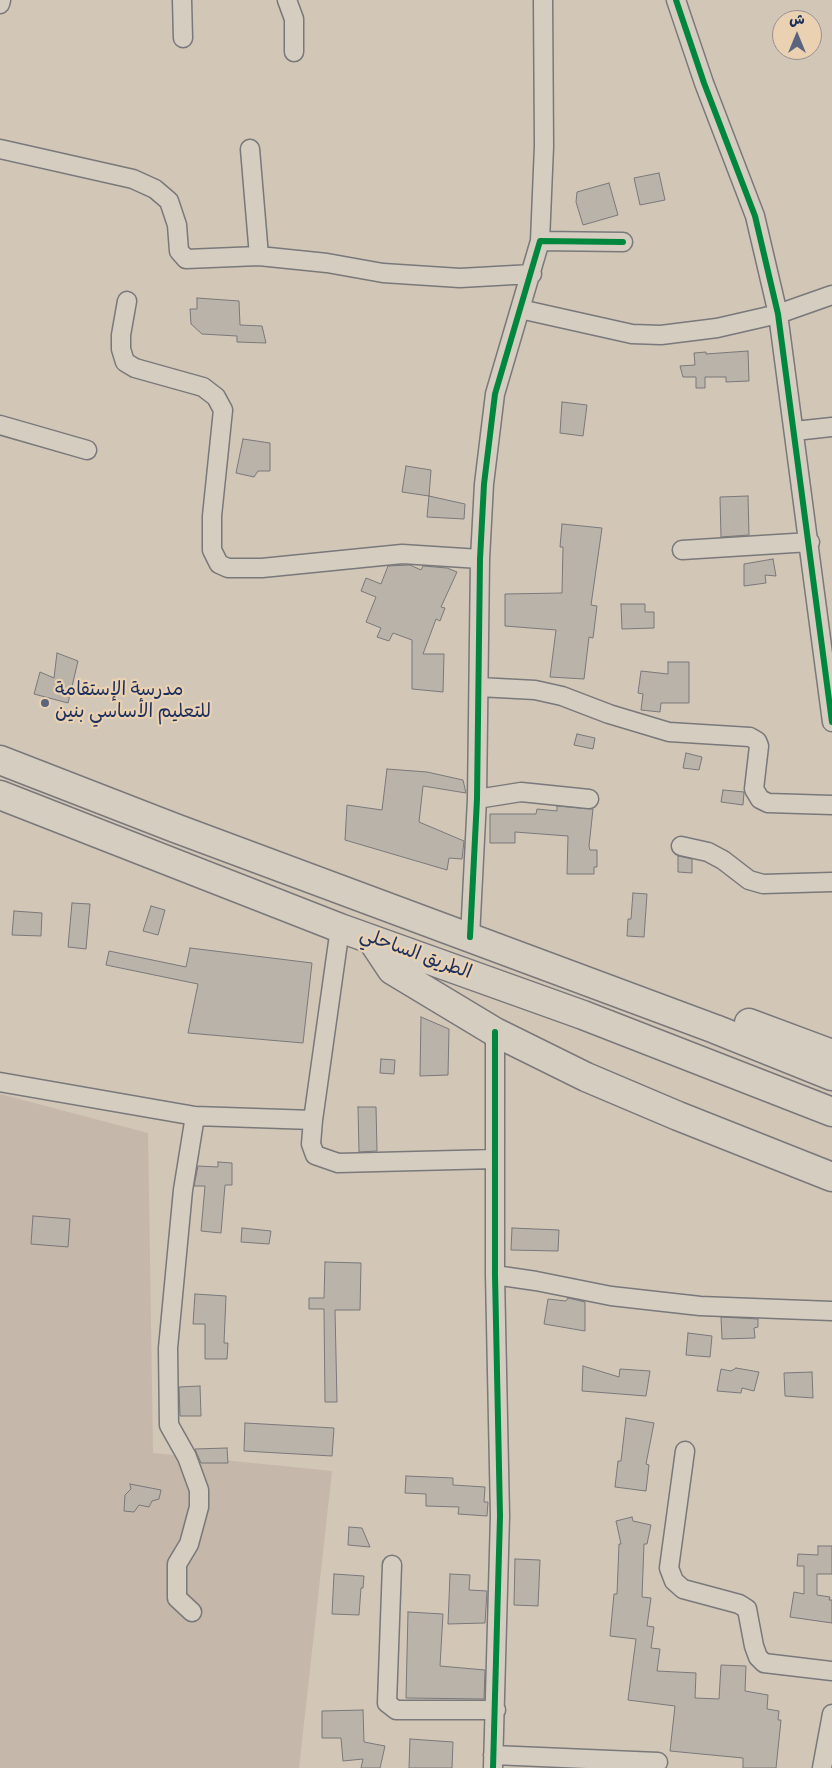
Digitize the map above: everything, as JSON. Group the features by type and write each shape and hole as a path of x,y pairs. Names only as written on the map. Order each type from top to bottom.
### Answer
{"highway":[{"name":"الطريق الساحلي","path":"0,760 184,831 715,1028 832,1076"},
{"name":"الطريق الساحلي","path":"0,795 340,928 583,1015 832,1112"},
{"path":"372,940 392,970 495,1032 623,1093 832,1177"},
{"path":"566,973 649,988 687,999 832,1054"}],"street":[{"path":"0,4 1,0"},
{"path":"182,0 183,38"},
{"path":"287,0 294,19 294,52"},
{"path":"470,937 477,799 480,559 484,484 495,394 532,274 540,241 544,146 543,0"},
{"path":"676,0 704,84 755,216 778,314 810,542 811,568 832,722"},
{"path":"0,149 133,179 155,190 169,201 177,225 179,251 186,258 259,256 327,263 382,273 450,277 532,274"},
{"path":"250,149 259,256"},
{"path":"540,241 623,242"},
{"path":"520,309 560,320 646,335 716,328 778,314 832,295"},
{"path":"127,301 121,335 121,350 125,362 135,368 202,387 216,398 223,410 212,516 212,550 220,564 228,568 262,568 402,554 480,559"},
{"path":"0,425 87,450"},
{"path":"795,431 832,426"},
{"path":"682,550 810,542"},
{"path":"479,687 535,690 562,696 609,714 669,732 750,737 757,740 759,746 754,788 760,799 768,803 832,805"},
{"path":"477,799 521,792 589,799"},
{"path":"681,846 708,852 723,860 749,880 763,884 832,882"},
{"path":"340,928 313,1120 311,1144 315,1155 338,1163 495,1158"},
{"path":"495,1032 495,1275 500,1516 496,1710 493,1762 658,1762"},
{"path":"0,1082 195,1116 313,1120"},
{"path":"192,1612 177,1598 177,1564 188,1544 194,1526 199,1507 199,1490 184,1449 169,1425 168,1348 183,1190 195,1116"},
{"path":"495,1275 611,1296 690,1305 832,1311"},
{"path":"685,1451 669,1568 674,1581 683,1589 747,1609 754,1646 758,1657 764,1662 832,1670"},
{"path":"392,1565 385,1696 387,1703 396,1710 496,1710"},
{"path":"822,1768 832,1714"}],"shaded area":[{"path":"0,1094 148,1133 153,1453 332,1471 299,1768 0,1768"}],"building":[{"path":"659,173 665,200 640,205 634,178"},
{"path":"609,183 618,215 583,225 576,202 577,192"},
{"path":"197,298 239,301 240,325 262,326 266,343 237,342 237,336 202,334 191,324 190,309 197,309"},
{"path":"748,351 749,381 726,382 726,377 705,377 705,388 696,388 696,377 683,377 680,366 695,365 694,353"},
{"path":"562,402 587,405 583,436 560,433"},
{"path":"243,439 270,443 270,471 258,471 254,477 236,473"},
{"path":"406,466 431,470 429,496 402,492"},
{"path":"429,496 465,504 464,519 427,517"},
{"path":"748,496 749,535 721,537 720,497"},
{"path":"562,524 602,528 591,605 597,606 593,638 589,637 584,679 550,677 556,630 505,626 505,594 562,593 563,547 560,547"},
{"path":"773,559 776,576 765,575 766,583 744,586 744,564"},
{"path":"410,565 421,570 423,566 447,568 457,572 441,607 445,608 440,621 436,619 423,654 444,654 443,692 412,689 412,640 393,633 389,641 377,637 381,628 366,622 376,597 361,591 366,578 381,584 388,566"},
{"path":"621,604 645,604 645,612 654,612 654,628 622,629"},
{"path":"57,653 78,661 68,703 34,694 40,672 54,678"},
{"path":"668,662 689,662 689,703 661,703 660,712 641,710 643,694 638,693 641,671 668,674"},
{"path":"577,734 595,738 593,749 574,745"},
{"path":"686,753 702,757 699,770 683,768"},
{"path":"387,769 427,772 463,780 466,793 423,786 419,822 464,841 462,859 449,858 447,870 345,840 347,805 382,810"},
{"path":"723,790 744,792 743,805 721,802"},
{"path":"557,806 593,809 589,846 590,850 597,850 597,867 594,867 594,874 567,874 568,836 515,832 515,843 490,843 490,814 536,814 537,809 557,811"},
{"path":"678,856 692,859 692,873 678,872"},
{"path":"633,893 647,894 644,937 627,936 628,919 631,919"},
{"path":"72,903 90,904 86,949 68,947"},
{"path":"151,906 165,910 158,935 143,931"},
{"path":"14,911 42,913 41,936 12,935"},
{"path":"190,948 312,963 303,1043 188,1033 198,984 106,965 109,951 186,967"},
{"path":"421,1017 449,1029 448,1075 420,1076"},
{"path":"381,1059 395,1060 394,1074 380,1073"},
{"path":"358,1107 376,1107 377,1151 359,1152"},
{"path":"218,1162 232,1163 232,1185 225,1185 221,1233 201,1231 205,1186 194,1186 198,1166 218,1167"},
{"path":"33,1216 70,1219 68,1247 31,1244"},
{"path":"242,1228 271,1231 269,1244 241,1242"},
{"path":"512,1228 559,1230 558,1251 511,1250"},
{"path":"325,1262 361,1263 360,1310 335,1310 337,1402 325,1402 324,1309 309,1309 309,1298 324,1298"},
{"path":"195,1294 226,1296 224,1343 228,1343 227,1359 205,1359 205,1324 193,1324"},
{"path":"568,1298 585,1302 585,1331 544,1324 548,1299 566,1301"},
{"path":"721,1317 758,1319 758,1327 754,1328 755,1338 722,1339"},
{"path":"688,1333 712,1336 710,1357 686,1355"},
{"path":"583,1366 619,1377 620,1369 650,1371 646,1396 582,1391"},
{"path":"736,1368 759,1372 754,1391 742,1388 741,1393 717,1391 721,1369 731,1371"},
{"path":"812,1372 813,1398 785,1396 784,1373"},
{"path":"200,1386 201,1416 180,1416 179,1387"},
{"path":"626,1418 654,1423 646,1464 649,1465 646,1491 615,1487 618,1461 621,1461"},
{"path":"245,1423 334,1428 332,1456 244,1451"},
{"path":"227,1448 228,1463 201,1463 195,1449"},
{"path":"406,1476 453,1478 453,1485 485,1487 484,1502 488,1502 487,1516 458,1514 459,1507 426,1506 426,1494 405,1493"},
{"path":"130,1484 161,1490 159,1499 152,1501 149,1507 139,1505 134,1512 124,1511 125,1495 131,1489"},
{"path":"632,1517 633,1521 651,1525 647,1544 644,1544 642,1597 651,1598 647,1626 654,1627 651,1648 660,1649 657,1671 696,1673 695,1698 719,1699 721,1665 746,1666 745,1691 768,1695 767,1709 779,1711 778,1720 781,1720 776,1768 743,1768 743,1758 670,1751 675,1706 628,1700 636,1639 610,1636 614,1594 617,1594 619,1544 621,1544 616,1521"},
{"path":"349,1527 362,1528 370,1547 348,1545"},
{"path":"818,1546 832,1546 832,1574 817,1574 817,1595 830,1597 829,1600 832,1600 832,1623 790,1617 794,1592 804,1594 804,1566 797,1566 798,1554 818,1555"},
{"path":"515,1559 540,1560 538,1606 514,1605"},
{"path":"334,1574 364,1576 359,1615 332,1614"},
{"path":"450,1574 470,1575 469,1590 487,1591 485,1623 448,1624"},
{"path":"408,1612 443,1614 440,1666 485,1670 484,1699 406,1698"},
{"path":"363,1710 364,1742 385,1746 380,1768 361,1768 363,1759 343,1761 341,1738 322,1738 322,1711"},
{"path":"410,1739 453,1742 452,1768 409,1768"}],"cycle path":[{"path":"676,0 704,83 755,216 778,314 832,722"},
{"path":"470,937 477,799 480,559 484,484 495,394 540,241 623,242"},
{"path":"493,1768 500,1516 495,1275 495,1032"}],"place":[{"name":"مدرسة اﻹستقامة للتعليم اﻷساسي بنين","path":"45,703"}]}
